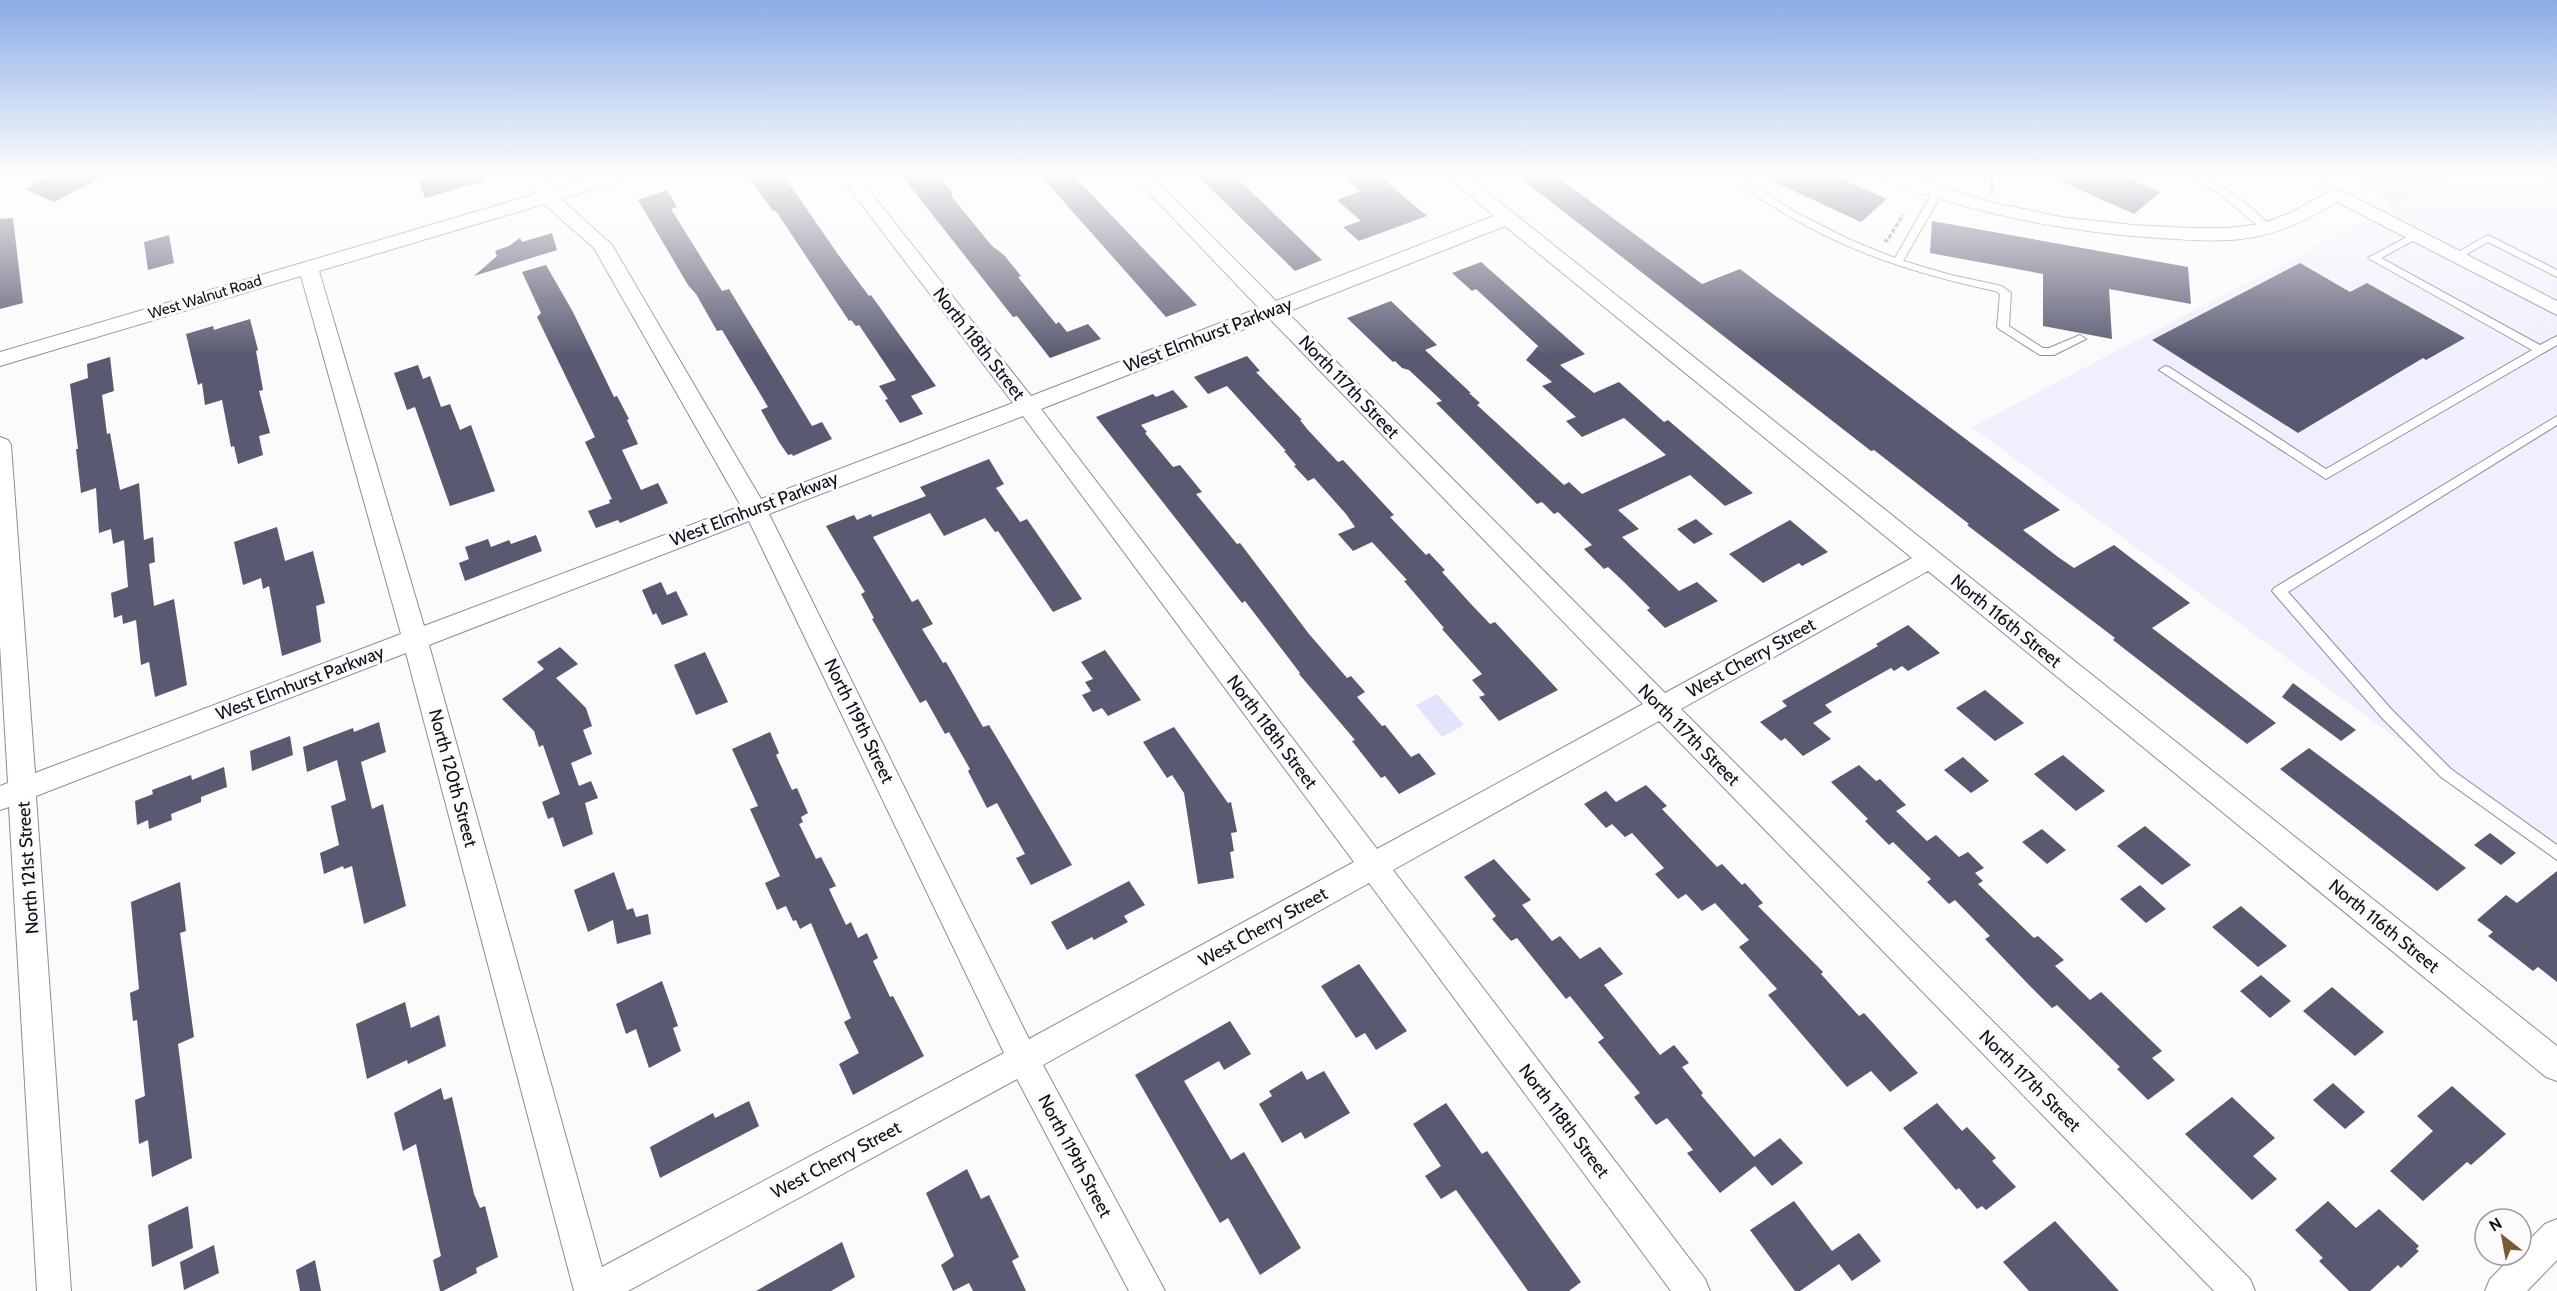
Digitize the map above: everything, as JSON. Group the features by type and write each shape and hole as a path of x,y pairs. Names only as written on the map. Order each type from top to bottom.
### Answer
{"street":[{"name":"West Walnut Road","path":"0,359 308,266 394,236"},
{"name":"North 119th Street","path":"593,236 602,245 755,509 1023,1059 1148,1291"},
{"name":"North 118th Street","path":"896,236 1027,406 1693,1291"},
{"name":"North 117th Street","path":"1201,236 2238,1291"},
{"name":"West Elmhurst Parkway","path":"11,794 1027,406 1461,236"},
{"name":"North 116th Street","path":"1530,236 2557,1066"},
{"path":"2418,236 2557,309"},
{"name":"North 120th Street","path":"308,266 415,638 592,1291"},
{"name":"North 121st Street","path":"0,445 11,794 54,1291"},
{"name":"West Cherry Street","path":"592,1291 1023,1059 1930,559"},
{"path":"2502,1291 2557,1236"}],"lane":[{"path":"1835,236 1897,263 1950,278 1998,288 2006,293 2003,327 2040,351 2050,352 2080,339"},
{"path":"1897,263 1912,236"},
{"path":"2414,236 2373,258 2540,350"},
{"path":"2456,256 2488,238 2557,274"},
{"path":"2165,370 2326,475 2557,340"},
{"path":"2557,420 2279,591 2387,714 2446,773 2557,853"}],"path":[{"path":"1878,238 1887,241 1890,236"}],"shaded area":[{"path":"2335,236 2557,236 2557,856 1972,427"},
{"path":"1437,694 1464,725 1442,737 1416,705"}],"building":[{"path":"0,236 15,236 23,303 0,309"},
{"path":"169,236 174,263 148,270 144,242"},
{"path":"541,236 553,236 557,250 474,276 497,256 495,251 509,246 520,238 522,242"},
{"path":"659,236 688,236 722,291 729,289 812,426 822,422 832,439 793,456 788,455 761,410 768,407 722,330 717,331 696,294 688,285"},
{"path":"793,236 825,236 869,296 871,295 936,386 911,396 923,414 900,423 879,386 896,380 859,325 856,326 851,320 849,321"},
{"path":"949,236 984,236 1004,255 1021,276 1018,277 1056,324 1059,322 1067,332 1088,324 1101,339 1050,358 1017,316 1013,317"},
{"path":"1094,236 1131,236 1197,305 1166,317"},
{"path":"1260,236 1297,236 1322,260 1295,271"},
{"path":"1354,236 1372,236 1359,241"},
{"path":"1595,236 1637,236 1702,284 1740,269 2060,510 2023,530 2058,557 2074,568 2114,545 2190,603 2152,628 2276,723 2247,744 2113,640 2115,638 1967,525 1969,524 1874,450 1871,451"},
{"path":"1931,236 2017,236 2188,267 2191,304 2109,289 2112,339 2043,326 2043,274 1930,253"},
{"path":"1481,262 1585,354 1560,365 1594,393 1619,382 1664,422 1668,420 1753,493 1725,506 1690,475 1618,510 1639,529 1622,537 1679,591 1697,582 1718,601 1665,628 1647,610 1650,608 1623,581 1608,567 1604,569 1584,549 1592,545 1558,512 1554,514 1542,502 1537,504 1436,403 1442,401 1409,370 1393,362 1347,318 1391,301 1437,345 1425,350 1471,393 1469,393 1480,403 1477,405 1564,485 1569,482 1582,494 1666,455 1624,418 1582,437 1566,421 1576,417 1542,386 1552,382 1526,360 1538,346 1548,355 1476,289 1472,291 1452,273"},
{"path":"2300,263 2350,292 2367,283 2465,338 2426,360 2423,358 2298,433 2152,340"},
{"path":"546,265 573,312 614,397 617,396 629,419 627,420 638,444 622,450 641,490 658,483 668,503 620,523 618,520 596,528 588,511 610,503 609,500 612,499 585,442 595,437 537,317 541,313 522,272"},
{"path":"250,319 258,350 256,351 263,390 259,391 270,433 259,436 263,455 238,464 234,446 231,447 222,400 205,405 202,383 198,385 186,334 213,326 214,330"},
{"path":"1247,356 1260,371 1256,372 1302,420 1300,420 1308,430 1338,462 1343,460 1394,515 1390,517 1426,555 1429,553 1445,570 1442,572 1470,603 1490,624 1495,622 1558,690 1499,721 1479,697 1485,695 1472,680 1482,674 1442,629 1444,628 1404,581 1407,580 1372,542 1353,551 1338,534 1355,527 1314,478 1308,481 1294,466 1296,465 1284,451 1286,451 1227,386 1208,394 1194,377"},
{"path":"110,357 114,391 102,395 107,434 110,433 120,490 139,483 144,540 153,537 155,562 149,564 154,606 174,599 187,685 155,697 149,662 141,665 136,620 123,624 122,615 114,618 111,593 128,587 124,540 113,544 111,529 99,533 96,488 81,493 70,384 88,378 87,364"},
{"path":"418,365 423,379 430,376 441,407 450,404 460,430 471,425 495,491 450,506 415,407 407,410 394,373"},
{"path":"1173,390 1188,407 1141,425 1147,432 1145,433 1173,467 1180,465 1202,492 1196,494 1237,544 1240,543 1309,634 1347,678 1351,676 1365,692 1357,697 1382,726 1385,725 1411,757 1419,753 1436,774 1399,794 1385,776 1381,778 1352,741 1355,740 1299,674 1245,601 1242,603 1096,417 1153,394 1156,397"},
{"path":"989,459 1004,484 996,488 1020,522 1027,519 1082,599 1053,612 998,531 995,532 985,518 944,536 930,513 873,537 912,602 918,599 933,624 922,629 943,663 946,662 983,727 989,725 1072,865 1031,885 1016,858 1025,854 997,803 987,808 968,771 970,769 949,732 945,734 926,700 920,703 872,619 874,618 861,594 865,592 826,526 854,515 857,520 871,514 872,517 926,496 920,487"},
{"path":"1696,519 1713,534 1694,544 1677,529"},
{"path":"1790,520 1828,552 1802,566 1799,563 1763,583 1729,554"},
{"path":"277,527 285,561 313,551 325,603 316,606 321,642 282,656 269,586 263,589 261,578 243,585 234,542"},
{"path":"536,535 542,551 465,581 459,563 469,559 465,547 488,539 491,547 509,540 511,544"},
{"path":"661,582 667,595 676,591 688,615 662,625 656,613 653,615 642,590"},
{"path":"1908,625 1940,653 1908,671 1902,666 1894,671 1891,668 1825,705 1832,712 1813,723 1831,739 1803,756 1785,738 1781,741 1760,722 1787,706 1782,701 1878,646 1876,644"},
{"path":"560,647 578,664 556,678 586,708 592,726 583,730 592,754 571,763 579,786 591,781 598,798 585,803 593,834 563,847 553,817 548,819 542,802 560,794 543,745 539,747 534,731 502,699 544,669 537,662"},
{"path":"1105,650 1141,700 1108,716 1102,708 1093,712 1082,695 1091,691 1085,682 1093,679 1081,662"},
{"path":"705,652 728,702 696,715 674,665"},
{"path":"2293,683 2356,730 2341,741 2282,697"},
{"path":"1985,690 2024,723 1995,741 1956,708"},
{"path":"379,722 386,752 361,762 372,809 383,804 406,906 364,924 352,866 344,869 343,866 324,874 320,853 339,845 331,806 346,800 337,760 307,772 303,747 353,728 354,732"},
{"path":"1174,727 1228,803 1231,802 1237,832 1231,833 1234,851 1230,852 1234,878 1198,884 1184,793 1172,775 1167,778 1143,742"},
{"path":"770,732 779,753 776,755 792,790 797,788 808,813 801,817 803,822 799,824 816,859 821,857 836,886 829,889 846,925 851,922 858,938 867,933 878,958 873,961 890,997 893,996 924,1056 853,1095 839,1064 859,1053 844,1022 851,1018 811,923 800,929 796,920 793,921 786,906 777,910 765,883 780,876 750,809 758,806 732,749"},
{"path":"290,736 293,755 252,771 250,751"},
{"path":"2309,748 2466,868 2437,891 2280,769"},
{"path":"2063,755 2105,791 2076,811 2034,774"},
{"path":"1963,757 1989,781 1971,793 1944,770"},
{"path":"1859,765 1876,781 1880,779 1906,805 1896,811 1927,841 1936,835 1959,857 1968,852 1984,868 1975,873 1983,881 1978,884 2034,938 2038,936 2064,960 2055,966 2090,1000 2101,992 2162,1051 2152,1058 2175,1080 2148,1100 2117,1069 2120,1067 2057,1005 2052,1008 1985,939 1990,936 1955,900 1949,904 1927,882 1931,879 1893,842 1889,845 1865,821 1868,819 1831,782"},
{"path":"224,767 227,787 201,797 201,802 171,814 172,820 149,829 148,820 137,825 135,801 153,794 152,790 191,775 192,780"},
{"path":"1646,785 1667,806 1662,809 1717,867 1722,864 1742,885 1745,883 1763,903 1758,906 1823,972 1821,974 1859,1016 1864,1013 1918,1073 1890,1092 1871,1071 1847,1087 1768,995 1777,989 1739,947 1749,940 1715,903 1702,911 1686,894 1678,899 1655,874 1664,868 1632,833 1625,837 1612,824 1606,828 1584,804 1606,791 1616,802"},
{"path":"2145,826 2191,865 2162,885 2117,846"},
{"path":"2042,829 2066,850 2047,864 2022,842"},
{"path":"2490,833 2516,853 2501,865 2474,845"},
{"path":"1494,859 1531,900 1522,905 1552,941 1560,936 1580,959 1600,947 1623,974 1604,985 1660,1055 1674,1045 1689,1063 1682,1067 1703,1093 1701,1095 1754,1157 1780,1138 1803,1163 1772,1186 1755,1166 1720,1193 1687,1153 1693,1150 1667,1118 1656,1125 1634,1097 1640,1093 1598,1042 1604,1038 1570,996 1566,999 1517,938 1511,941 1492,919 1496,916 1464,877"},
{"path":"2557,871 2557,982 2538,967 2533,971 2488,936 2493,932 2477,920 2506,895 2517,903"},
{"path":"614,872 627,910 633,908 636,917 648,914 651,934 617,944 613,920 588,932 574,890"},
{"path":"1129,881 1145,905 1124,916 1128,922 1094,940 1092,937 1067,950 1051,922"},
{"path":"180,882 186,931 180,933 194,1037 178,1044 192,1158 152,1177 148,1140 139,1144 135,1100 145,1096 137,1020 133,1021 130,993 139,989 131,902"},
{"path":"2140,885 2166,909 2146,923 2120,899"},
{"path":"2241,906 2287,946 2258,967 2212,927"},
{"path":"1359,964 1407,1031 1376,1050 1365,1033 1356,1038 1321,986"},
{"path":"2261,975 2291,1001 2270,1018 2240,991"},
{"path":"662,981 678,1026 673,1028 681,1051 649,1068 636,1029 626,1034 616,1004"},
{"path":"2332,987 2384,1032 2355,1056 2303,1011"},
{"path":"405,1002 411,1028 439,1015 446,1046 408,1064 407,1060 367,1079 356,1024"},
{"path":"1230,1021 1251,1054 1224,1070 1219,1061 1184,1081 1231,1160 1244,1152 1301,1248 1260,1275 1228,1218 1220,1223 1135,1075"},
{"path":"1302,1071 1307,1080 1324,1071 1350,1113 1305,1139 1301,1132 1282,1143 1259,1104 1272,1096 1269,1091"},
{"path":"2333,1083 2365,1112 2345,1129 2313,1100"},
{"path":"2452,1086 2506,1134 2471,1165 2467,1162 2423,1201 2390,1171 2433,1131 2417,1116"},
{"path":"441,1088 444,1100 452,1097 474,1194 480,1208 485,1206 498,1257 476,1268 477,1273 443,1291 440,1291 433,1260 441,1256 416,1144 403,1151 394,1113"},
{"path":"2232,1097 2275,1138 2253,1156 2277,1179 2252,1200 2185,1134"},
{"path":"749,1101 759,1126 660,1178 650,1147 713,1113 715,1118"},
{"path":"1446,1103 1482,1154 1487,1151 1581,1282 1569,1291 1528,1291 1456,1190 1441,1199 1425,1176 1441,1166 1413,1124"},
{"path":"1937,1103 1962,1131 1967,1127 1996,1158 1992,1161 2016,1187 1986,1210 1982,1206 1977,1209 1959,1188 1956,1190 1903,1128"},
{"path":"967,1169 981,1199 989,1195 1019,1257 1012,1261 1026,1291 973,1291 969,1283 953,1291 941,1265 954,1256 926,1193"},
{"path":"1794,1201 1832,1251 1859,1233 1881,1261 1852,1281 1839,1264 1800,1291 1795,1291 1750,1230"},
{"path":"2328,1201 2356,1228 2379,1209 2419,1246 2416,1249 2419,1251 2401,1268 2398,1265 2370,1291 2349,1291 2319,1261 2323,1258 2295,1230"},
{"path":"188,1206 193,1248 152,1267 148,1225"},
{"path":"2055,1221 2119,1291 2029,1291 2003,1262"},
{"path":"842,1242 855,1277 831,1291 756,1291"},
{"path":"214,1245 219,1273 184,1290 180,1262"},
{"path":"315,1260 321,1291 300,1291 296,1270"}]}
